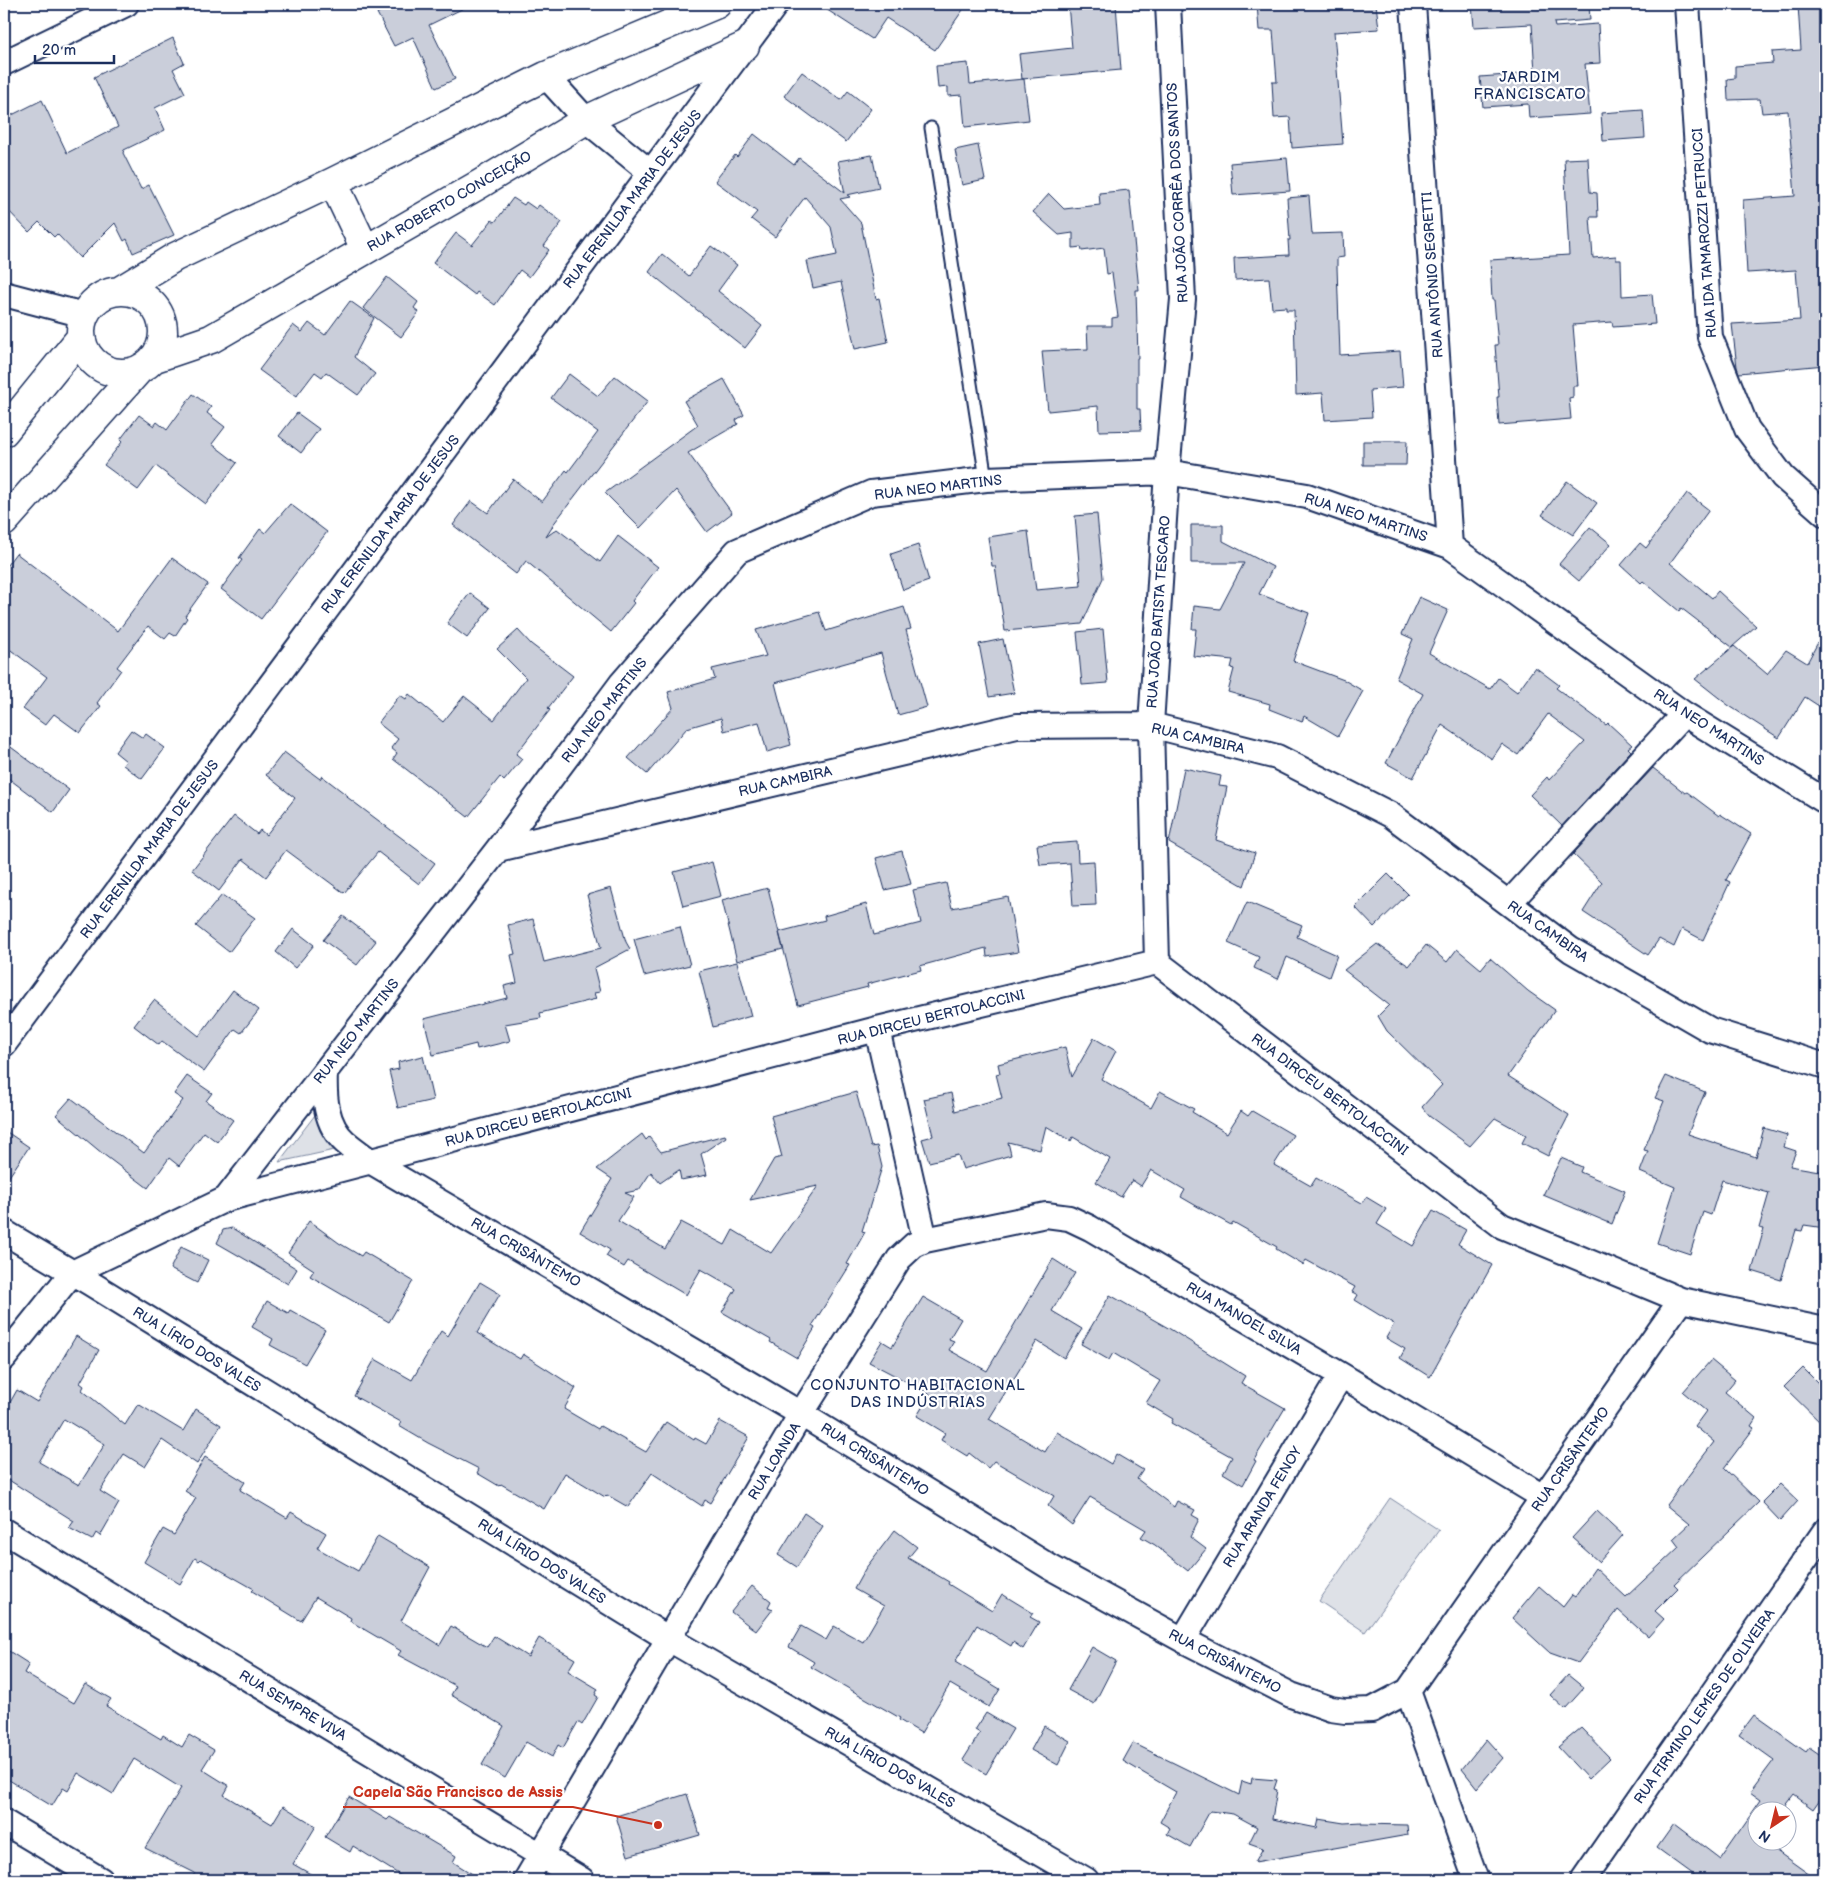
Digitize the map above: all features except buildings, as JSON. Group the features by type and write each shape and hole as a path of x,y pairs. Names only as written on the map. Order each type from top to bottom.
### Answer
{"street":[{"path":"4,63 126,4"},
{"path":"4,432 83,326 99,297 121,290 175,257 333,182 546,76 717,4"},
{"name":"RUA ERENILDA MARIA DE JESUS","path":"4,1044 776,4"},
{"name":"RUA JOÃO CORRÊA DOS SANTOS","path":"1167,472 1183,299 1168,4"},
{"name":"RUA ANTÔNIO SEGRETTI","path":"1413,4 1450,546"},
{"name":"RUA IDA TAMAROZZI PETRUCCI","path":"1687,4 1710,337 1747,430 1783,477 1825,514"},
{"name":"RUA ROBERTO CONCEIÇÃO","path":"4,522 147,364 211,339 480,184 586,120 745,46"},
{"path":"546,76 586,120 651,173"},
{"path":"333,182 365,250"},
{"path":"83,326 89,358 105,370 123,374 147,364 161,347 164,333 160,314 146,298 121,290"},
{"path":"4,294 83,326"},
{"name":"RUA NEO MARTINS","path":"226,1199 498,848 621,684 737,552 871,494 986,479 1167,472 1307,496 1450,546 1684,714 1825,801"},
{"name":"RUA JOÃO BATISTA TESCARO","path":"1157,962 1151,725 1167,472"},
{"path":"1509,903 1684,714"},
{"name":"RUA CAMBIRA","path":"498,848 1017,726 1151,725 1277,757 1391,815 1572,950 1710,1030 1825,1066"},
{"name":"RUA DIRCEU BERTOLACCINI","path":"4,1358 72,1273 226,1199 877,1029 1157,962 1502,1226 1681,1300 1825,1330"},
{"path":"877,1029 925,1240"},
{"name":"RUA CRISÂNTEMO","path":"325,1072 326,1107 331,1122 344,1141 370,1161 801,1414 1050,1567 1183,1640 1291,1695 1331,1709 1345,1711 1372,1710 1408,1691 1681,1300"},
{"name":"RUA MANOEL SILVA","path":"925,1240 1046,1215 1069,1218 1090,1228 1341,1375 1543,1497"},
{"name":"RUA LÍRIO DOS VALES","path":"4,1232 669,1639 1086,1880"},
{"name":"RUA LOANDA","path":"526,1880 801,1414 899,1259 914,1245 925,1240"},
{"name":"RUA ARANDA FENOY","path":"1183,1640 1341,1375"},
{"name":"RUA SEMPRE VIVA","path":"4,1531 582,1880"},
{"name":"RUA FIRMINO LEMES DE OLIVEIRA","path":"1583,1880 1825,1531"},
{"path":"1408,1691 1476,1880"},
{"path":"4,1822 101,1880"}],"lane":[{"path":"931,128 986,479"}],"shaded area":[{"path":"315,1115 320,1131 334,1150 279,1162"},
{"path":"1390,1498 1439,1530 1365,1632 1319,1601"}],"place":[{"name":"Capela São Francisco de Assis","path":"658,1825"}],"district":[{"name":"JARDIM FRANCISCATO","path":"1530,86"},
{"name":"CONJUNTO HABITACIONAL DAS INDÚSTRIAS","path":"918,1394"}]}
